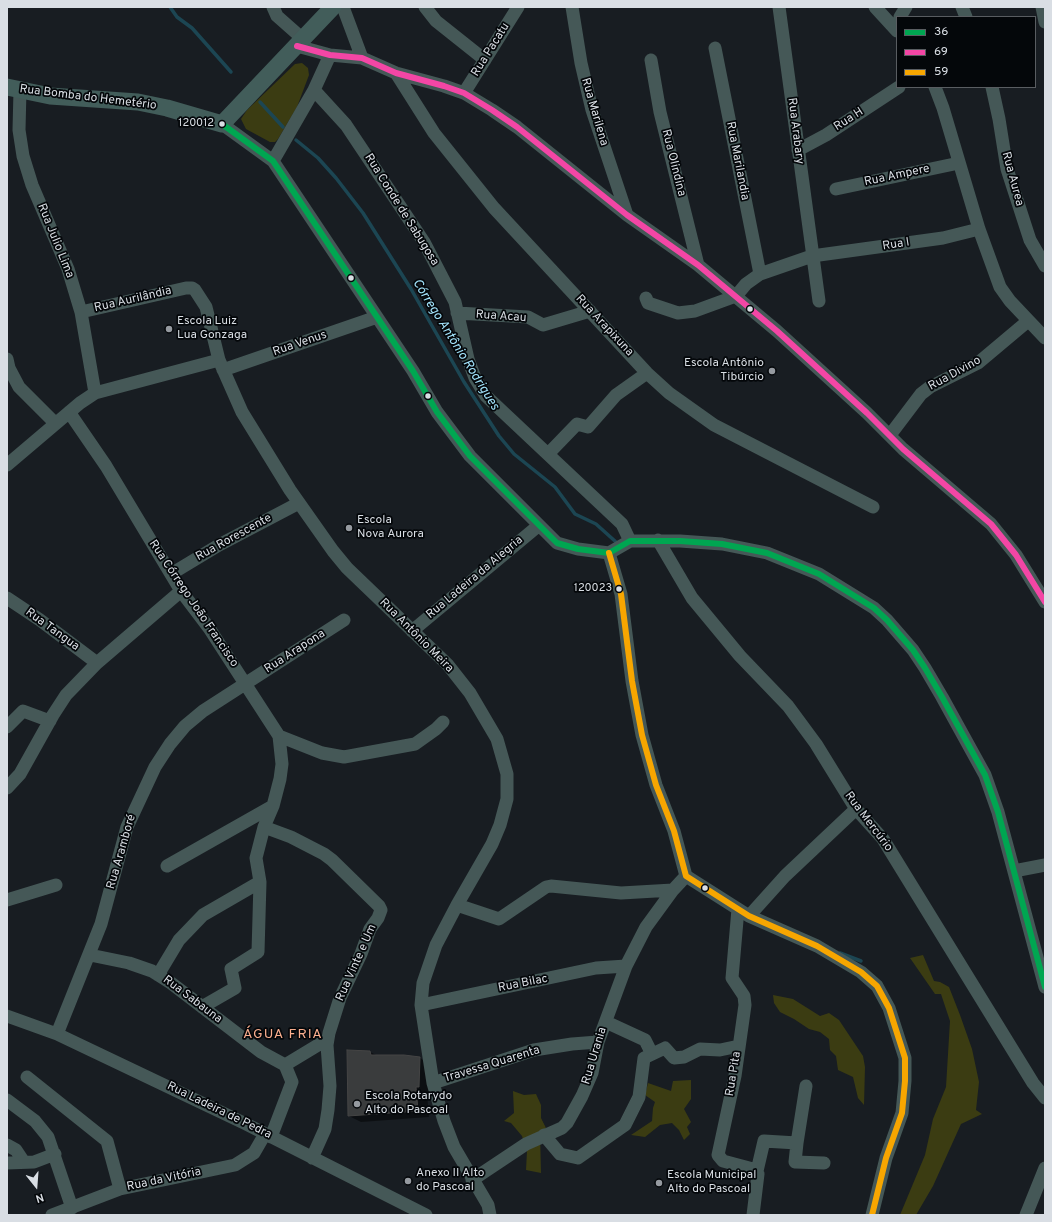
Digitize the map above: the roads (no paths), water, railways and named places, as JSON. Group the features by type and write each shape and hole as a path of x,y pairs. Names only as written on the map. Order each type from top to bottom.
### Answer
{"main road":[{"path":"222,124 333,7"},
{"name":"Rua Bomba do Hemetério","path":"14,88 50,96 138,102 222,124"}],"street":[{"path":"273,7 277,16 300,42 330,55 362,58 396,73 464,93 517,127 626,215 698,265 736,296 867,413 942,484 991,524 1016,555 1045,602"},
{"path":"343,7 362,58"},
{"name":"Rua Pacatu","path":"464,93 518,7"},
{"name":"Rua Marilena","path":"572,7 581,63 592,110 626,215"},
{"name":"Rua Arabary","path":"779,7 819,301"},
{"path":"875,7 896,23"},
{"path":"901,16 906,7"},
{"path":"1042,7 1045,22"},
{"path":"430,9 436,21 485,60"},
{"name":"Rua Marilandia","path":"715,48 760,274"},
{"path":"273,160 314,90 330,55"},
{"name":"Rua Olindina","path":"651,60 660,112 698,265"},
{"name":"Rua Arapixuna","path":"396,73 434,133 494,208 647,373 669,393 714,425 873,507"},
{"name":"Rua Julio Lima","path":"14,88 23,156 32,185 68,269 81,312 94,393"},
{"name":"Rua H","path":"798,150 826,135 897,88"},
{"path":"935,88 943,108 979,229 1000,287 1045,338"},
{"name":"Rua Aurea","path":"992,88 1007,170 1030,240 1045,266"},
{"name":"Rua Conde de Sabugosa","path":"314,90 346,125 424,242 455,302 468,359 475,378 486,396 622,524 630,541"},
{"path":"222,124 273,160 413,370 437,412 470,456 538,526 557,543 578,549 609,553 630,541 658,540 722,544 767,554 819,574 874,608 903,639 921,662 942,697 978,764 998,812 1045,987"},
{"name":"Rua Ampere","path":"836,189 959,163"},
{"name":"Rua I","path":"760,274 812,256 943,238 979,229"},
{"path":"646,298 648,303 678,313 702,309 736,296 760,274"},
{"name":"Rua Aurilândia","path":"81,312 186,288"},
{"name":"Rua Antônio Meira","path":"186,288 192,288 203,300 221,365 242,412 299,503 333,552 347,568 448,664 470,693 497,739 507,774 507,799 500,825 492,844 457,905 433,953 423,983 421,1005 433,1083 454,1147 488,1205 490,1215"},
{"name":"Rua Acau","path":"457,313 528,317 543,325 590,311"},
{"name":"Rua Venus","path":"94,393 221,365 377,317"},
{"name":"Rua Divino","path":"890,435 930,386 978,364 1028,320"},
{"path":"7,359 9,368 19,387 55,423"},
{"path":"548,454 577,424 588,427 616,395 647,373"},
{"path":"7,465 55,423 94,393"},
{"name":"Rua Córrego João Francisco","path":"69,412 106,466 181,591 209,628 279,736 282,764 273,806 264,827 256,858 260,882 258,952 231,969 235,988 202,1007"},
{"name":"Rua Rorescente","path":"171,574 218,545 299,503"},
{"name":"Rua Ladeira da Alegria","path":"412,631 538,526"},
{"name":"Rua Mercúrio","path":"658,540 692,598 740,656 788,706 816,744 856,809 883,838 1034,1083 1045,1098"},
{"path":"609,553 623,605 632,680 642,735 656,785 674,831 686,876 744,912 818,946 861,972 877,986 890,1008 904,1058 905,1081 902,1113 886,1158 872,1215"},
{"path":"7,788 20,774 66,695 97,663 181,591"},
{"name":"Rua Tangua","path":"7,598 40,620 97,663"},
{"name":"Rua Arapona","path":"246,684 344,620"},
{"name":"Rua Aramboré","path":"57,1034 90,955 101,924 127,827 155,767 185,726 203,711 246,684"},
{"path":"7,727 23,711 50,721"},
{"path":"279,736 322,753 344,757 414,744 430,734 443,722"},
{"path":"167,866 273,806"},
{"path":"744,912 785,876 856,809"},
{"name":"Rua Vinte e Um","path":"264,827 291,837 324,854 332,860 380,908 380,915 370,929 361,954 340,998 328,1039 330,1086 328,1110 325,1129 312,1158"},
{"path":"1014,871 1045,865"},
{"name":"Rua Urania","path":"472,1180 526,1144 562,1128 572,1115 592,1073 598,1042 626,966 646,927 673,890 686,876"},
{"path":"158,975 179,940 203,915 260,882"},
{"path":"7,900 56,885"},
{"path":"457,905 499,919 541,890 552,886 621,893 673,890"},
{"name":"Rua Pita","path":"744,912 732,970 732,978 744,996 745,1005 735,1076 718,1155 723,1161 738,1164 756,1171"},
{"name":"Rua Sabauna","path":"90,955 129,963 158,975 261,1052 285,1065"},
{"name":"Rua Bilac","path":"421,1005 596,968 626,966"},
{"name":"Rua Ladeira de Pedra","path":"7,1016 57,1034 268,1135 426,1215"},
{"path":"606,1022 645,1040 652,1054"},
{"path":"285,1065 328,1039"},
{"name":"Travessa Quarenta","path":"433,1083 534,1050 572,1044 598,1042"},
{"path":"544,1135 560,1154 578,1158 625,1126 639,1097 644,1058 665,1048 674,1058 700,1050 720,1050 739,1046"},
{"name":"Rua da Vitória","path":"52,1215 120,1189 235,1165 254,1153 268,1135 292,1082 285,1065"},
{"path":"27,1077 107,1141 120,1189"},
{"path":"806,1086 795,1162 824,1163"},
{"path":"7,1100 35,1121 48,1137 72,1208"},
{"path":"753,1215 758,1177 756,1171 764,1140 797,1143"},
{"path":"7,1145 16,1150 24,1162"},
{"path":"7,1163 34,1162 55,1154"},
{"path":"1026,1215 1045,1168"}],"waterway":[{"name":"Córrego Antônio Rodrigues","path":"170,7 177,17 192,28 231,72"},
{"name":"Córrego Antônio Rodrigues","path":"260,102 283,127"},
{"name":"Córrego Antônio Rodrigues","path":"296,140 318,158 336,178 363,213 411,289 464,382 499,436 514,454 555,487 575,514 596,524 616,542"},
{"name":"Córrego Antônio Rodrigues","path":"840,953 861,961"}],"place":[{"name":"120012","path":"222,124"},
{"name":"Escola Luiz Lua Gonzaga","path":"169,329"},
{"name":"Escola Antônio Tibúrcio","path":"772,371"},
{"name":"Escola Nova Aurora","path":"349,528"},
{"name":"120023","path":"619,589"},
{"name":"Escola Rotarydo Alto do Pascoal","path":"357,1104"},
{"name":"Anexo II Alto do Pascoal","path":"408,1181"},
{"name":"Escola Municipal Alto do Pascoal","path":"659,1183"}],"district":[{"name":"ÁGUA FRIA","path":"283,1035"}]}
